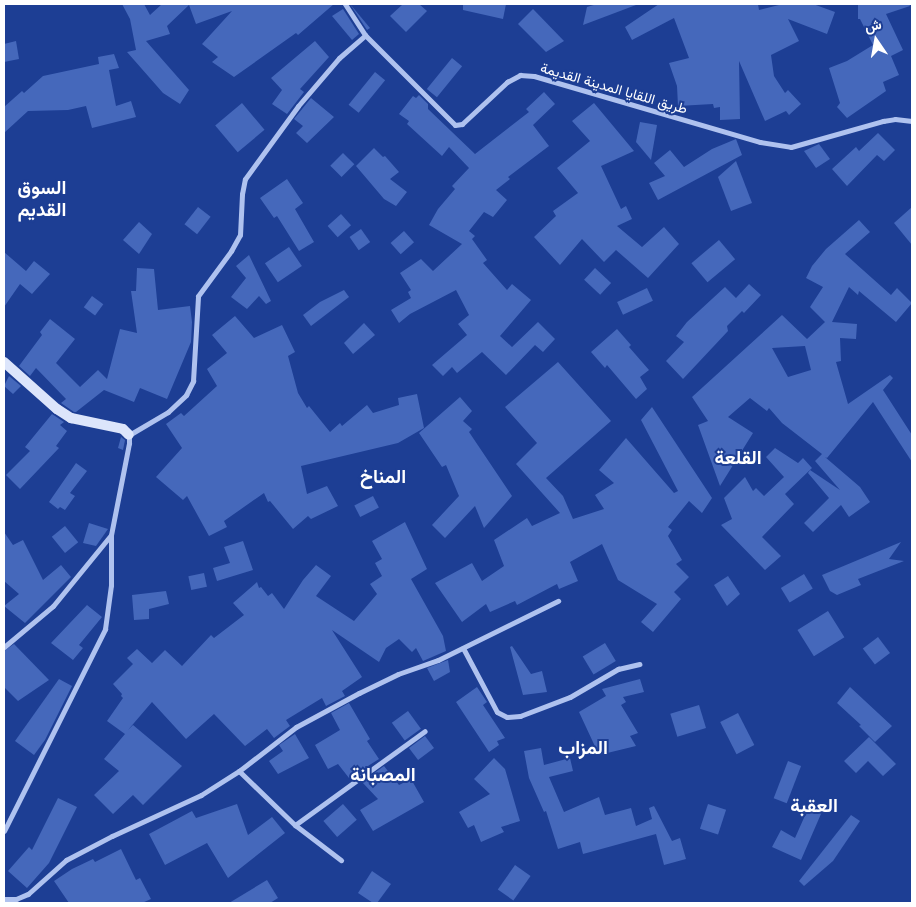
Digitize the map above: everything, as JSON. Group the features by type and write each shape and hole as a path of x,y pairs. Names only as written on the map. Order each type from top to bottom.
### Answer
{"street":[{"name":"طريق اللقايا المدينة القديمة","path":"345,4 365,35 455,125 462,124 507,82 520,75 534,76 760,142 790,147 883,121 895,119 912,121"},
{"path":"129,435 168,412 186,395 193,381 198,296 231,251 240,235 242,194 245,179 298,106 340,58 365,35"},
{"path":"4,362 57,409 71,418 123,429 129,435 111,535 111,585 105,629 4,831"},
{"path":"4,647 53,606 111,535"},
{"path":"4,899 16,899 28,894 66,860 201,795 239,771 296,727 398,674 438,660 558,601"},
{"path":"463,648 497,712 506,717 520,716 562,700 618,669 639,664"},
{"path":"295,825 425,731"},
{"path":"239,771 295,825 341,860"}],"building":[{"path":"122,4 144,4 150,15 162,4 334,4 298,35 296,33 234,77 212,62 218,57 202,44 232,11 196,24 189,5 167,26 170,34 146,41 189,90 180,104 163,93 127,52 136,50 130,19"},
{"path":"350,4 370,28 367,30"},
{"path":"403,4 419,4 427,11 406,32 390,16"},
{"path":"463,4 506,4 503,19 463,10"},
{"path":"597,4 636,5 583,25 587,7"},
{"path":"659,4 758,4 759,10 783,4 813,4 835,12 827,34 788,19 799,41 771,55 774,76 785,93 788,90 801,104 789,115 786,111 765,121 739,61 740,119 720,120 720,107 714,108 713,104 678,106 677,86 669,63 689,58 674,18 632,40 625,27"},
{"path":"858,4 909,4 910,6 886,14 903,50 891,56 899,75 883,82 886,91 847,118 837,107 840,103 829,68 847,61 873,45 860,19 858,19"},
{"path":"343,9 359,34 352,40 332,16"},
{"path":"533,9 564,41 546,52 518,24"},
{"path":"16,41 19,59 4,62 4,44"},
{"path":"315,41 329,57 300,89 304,92 287,114 272,104 282,90 271,78"},
{"path":"114,54 119,68 109,70 116,106 131,101 136,117 92,128 86,106 68,110 28,111 4,133 4,107 22,91 24,93 43,76 99,64 98,57"},
{"path":"452,58 462,66 437,97 427,89"},
{"path":"375,72 385,80 359,113 349,105"},
{"path":"544,92 555,104 533,125 549,146 508,177 510,179 496,190 507,200 493,217 484,212 469,231 475,236 472,239 487,260 483,263 507,290 512,284 531,300 500,336 512,347 538,322 555,339 543,352 535,345 506,375 482,352 457,373 452,367 443,376 432,365 467,335 458,324 469,315 456,290 410,314 399,323 391,310 411,298 408,292 411,290 400,273 421,259 433,271 462,244 429,225 438,209 455,189 452,186 469,168 449,147 442,156 407,124 409,121 399,114 413,96 416,98 419,95 428,104 428,109 475,154 529,112 526,109"},
{"path":"311,98 334,117 307,143 296,133 303,126 294,119"},
{"path":"242,103 264,130 238,152 215,125"},
{"path":"594,103 634,151 601,166 621,209 626,206 632,219 617,226 642,247 664,227 679,244 648,278 616,250 604,262 582,239 560,265 534,237 556,216 553,211 578,193 557,168 590,141 572,121"},
{"path":"640,122 657,125 651,160 636,142"},
{"path":"878,133 895,150 884,161 877,155 847,186 832,169 856,147 859,151"},
{"path":"736,139 742,155 658,200 649,183 665,176 654,163 670,150 684,167 712,149"},
{"path":"819,144 830,159 816,168 804,151"},
{"path":"374,148 383,157 385,156 399,172 390,179 407,192 396,206 384,199 356,166"},
{"path":"343,153 354,164 342,177 330,166"},
{"path":"736,161 752,203 731,211 718,177"},
{"path":"287,179 303,203 295,209 314,242 299,251 277,216 274,218 260,198"},
{"path":"198,207 211,217 197,234 184,224"},
{"path":"912,207 912,245 894,223"},
{"path":"341,214 351,225 338,237 328,226"},
{"path":"859,220 870,232 845,254 891,295 897,288 912,303 896,322 859,291 858,295 849,287 832,322 857,324 856,339 840,338 841,361 836,362 848,404 890,375 893,378 883,390 912,435 912,462 873,402 827,458 825,457 860,487 870,502 849,517 841,505 813,532 804,523 829,498 808,473 810,470 840,490 815,461 822,454 782,423 769,408 767,411 750,398 728,417 753,433 720,486 698,425 708,421 692,397 782,315 807,339 825,322 810,307 823,287 806,278 812,266 826,249","holes":["805,346 811,370 788,377 772,348"]},
{"path":"139,222 152,234 139,254 123,240"},
{"path":"361,229 370,242 359,250 350,237"},
{"path":"404,231 414,242 401,254 391,243"},
{"path":"719,240 735,259 707,282 691,263"},
{"path":"289,247 302,266 278,282 265,263"},
{"path":"4,252 26,271 34,261 50,274 32,294 20,284 4,307"},
{"path":"249,255 271,301 266,304 259,296 247,309 231,297 246,278 236,266"},
{"path":"137,268 154,269 158,310 190,306 192,322 191,342 167,399 140,388 134,402 104,390 74,412 61,403 66,399 36,368 30,376 19,366 42,335 40,332 50,319 75,339 56,363 80,387 98,370 107,379 120,329 137,333 131,291 136,291"},
{"path":"595,268 611,283 600,295 584,280"},
{"path":"749,284 761,295 744,313 742,311 727,326 728,331 683,379 666,361 684,342 676,336 687,322 725,287 736,298"},
{"path":"647,288 653,301 623,315 617,302"},
{"path":"344,290 349,297 311,326 303,315 320,302"},
{"path":"92,296 103,304 95,316 84,307"},
{"path":"235,316 254,338 282,325 295,352 288,356 298,393 307,408 309,406 330,432 340,423 342,426 367,405 373,413 399,405 398,398 417,394 424,428 398,443 301,466 307,494 327,486 338,506 311,519 308,516 293,529 270,501 268,502 264,493 224,521 227,527 209,536 187,496 183,500 156,477 182,448 166,424 181,413 184,416 217,386 207,369 227,353 212,335"},
{"path":"364,323 375,335 353,354 344,343"},
{"path":"617,329 631,345 629,347 649,370 640,377 647,389 636,399 607,365 605,368 591,352"},
{"path":"558,362 611,421 546,478 563,496 573,519 604,509 595,495 614,483 599,470 626,438 674,493 678,491 641,420 652,407 712,498 702,513 689,501 668,527 672,530 668,536 682,560 676,564 689,577 674,592 681,599 653,632 641,622 657,604 618,580 602,544 570,562 578,581 559,589 557,584 517,605 515,601 490,612 486,604 462,622 435,583 472,563 482,581 504,566 494,540 527,518 532,526 560,513 516,464 537,443 505,407"},
{"path":"9,376 21,386 13,394 4,386"},
{"path":"460,397 472,411 463,421 472,429 469,432 512,496 484,528 475,506 445,538 432,525 459,496 446,465 442,467 419,433"},
{"path":"52,414 64,422 60,425 67,431 56,446 59,448 20,489 6,475 30,451 25,447"},
{"path":"121,437 125,440 123,450 118,448"},
{"path":"775,448 798,463 803,458 812,468 785,494 794,504 762,537 781,556 765,570 721,525 732,519 724,498 745,477 753,491 756,488 764,496 784,477 766,457"},
{"path":"76,463 87,471 70,493 75,496 65,510 60,507 58,509 49,502"},
{"path":"373,496 379,508 360,517 354,506"},
{"path":"405,522 427,569 411,579 443,636 446,651 423,661 416,648 412,652 399,639 386,648 379,662 332,630 362,677 342,691 345,696 326,706 322,698 286,720 290,726 274,738 267,729 245,746 214,714 186,739 152,702 128,730 133,725 182,766 143,805 133,795 113,814 94,795 119,771 104,759 125,734 107,721 123,698 122,694 113,684 133,664 127,658 137,649 152,663 165,650 182,666 211,635 214,638 244,615 233,603 257,582 259,588 261,587 268,596 272,593 284,609 303,580 316,565 331,576 316,596 354,621 377,594 370,584 382,576 375,563 382,559 372,541"},
{"path":"89,523 108,529 96,546 83,543"},
{"path":"65,526 78,542 65,553 52,537"},
{"path":"4,532 13,545 23,540 43,580 61,565 71,577 25,623 4,606 19,594 4,581"},
{"path":"243,541 253,570 217,581 213,568 230,563 224,547"},
{"path":"901,542 889,559 904,561 858,579 861,585 837,595 830,591 822,575"},
{"path":"204,573 207,587 191,590 188,576"},
{"path":"804,574 813,589 790,602 781,588"},
{"path":"728,576 740,594 727,606 714,585"},
{"path":"166,591 169,604 149,609 149,619 134,620 132,595"},
{"path":"87,605 102,617 79,645 83,648 73,660 51,643"},
{"path":"828,611 844,637 814,656 797,630"},
{"path":"878,637 890,653 875,664 863,648"},
{"path":"605,643 616,661 594,674 583,656"},
{"path":"14,644 49,680 18,701 4,687 4,651"},
{"path":"512,646 531,674 542,671 547,692 523,695 510,647"},
{"path":"448,660 450,672 434,681 427,668"},
{"path":"59,679 72,686 45,740 34,755 15,741"},
{"path":"640,679 644,692 623,697 626,702 621,705 638,733 630,736 636,746 599,755 579,712 606,696 602,689"},
{"path":"477,687 487,702 483,705 505,738 497,741 499,745 489,752 456,702"},
{"path":"850,687 892,726 875,742 859,726 861,725 837,703"},
{"path":"349,703 370,739 367,741 379,759 349,778 338,764 328,769 315,745 340,730 331,713"},
{"path":"699,705 706,728 677,737 670,714"},
{"path":"408,711 421,729 405,741 392,723"},
{"path":"738,713 754,745 737,754 720,722"},
{"path":"295,734 309,758 278,774 269,761 283,751 279,745"},
{"path":"425,736 434,748 418,760 409,748"},
{"path":"869,737 896,764 883,776 868,761 856,773 844,761"},
{"path":"541,748 544,765 570,758 573,771 549,777 564,812 599,797 605,815 631,808 636,826 652,819 649,808 654,806 672,841 680,838 686,859 664,865 656,834 583,854 580,842 558,849 546,811 544,812 529,778 524,751"},
{"path":"494,758 505,769 520,821 501,827 504,832 481,842 474,825 468,828 459,812 490,794 474,779"},
{"path":"788,761 801,766 787,803 774,798"},
{"path":"384,766 399,785 411,779 424,802 373,831 360,810 378,799 362,782"},
{"path":"58,798 77,807 49,863 27,888 8,871 29,847 32,850"},
{"path":"811,802 824,807 801,860 772,847 781,830 795,838"},
{"path":"237,804 248,835 272,817 285,833 228,878 207,843 165,865 149,834 192,811 196,818"},
{"path":"343,804 357,820 337,837 323,821"},
{"path":"708,804 726,810 718,835 700,829"},
{"path":"851,815 860,821 833,861 804,886 799,881"},
{"path":"121,849 136,880 140,878 151,899 142,903 69,903 54,881 72,869 93,859 95,862"},
{"path":"515,865 531,876 513,900 498,890"},
{"path":"372,871 391,884 377,903 373,903 358,893"},
{"path":"267,880 278,898 270,903 229,903"}],"district":[{"name":"السوق القديم","path":"42,199"},
{"name":"القلعة","path":"738,458"},
{"name":"المناخ","path":"383,477"},
{"name":"المزاب","path":"583,748"},
{"name":"المصبانة","path":"383,775"},
{"name":"العقبة","path":"814,806"}]}
